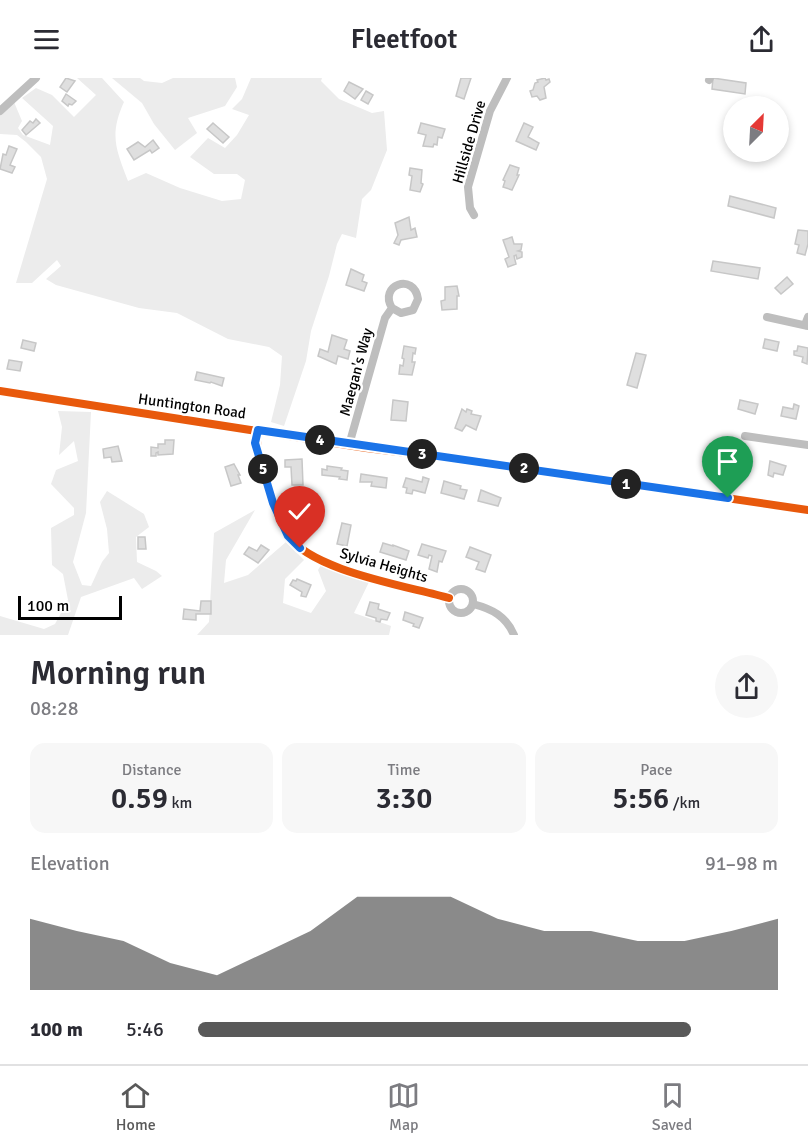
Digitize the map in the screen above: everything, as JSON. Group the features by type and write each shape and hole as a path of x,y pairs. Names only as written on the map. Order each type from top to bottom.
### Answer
{"street":[{"path":"0,111 36,78"},
{"name":"Hillside Drive","path":"474,215 470,208 468,187 490,111 507,78"},
{"name":"Maegan's Way","path":"350,445 384,318 392,309"},
{"path":"767,317 807,323"},
{"name":"Huntington Road","path":"0,391 350,445 473,460 808,510"},
{"name":"Sylvia Heights","path":"258,430 255,443 273,503 288,536 300,548 334,566 449,598"},
{"path":"745,436 808,445"},
{"name":"Sylvia Heights","path":"464,588 472,595 473,604 467,612 459,613 451,608 449,598 453,591 464,588"},
{"name":"Sylvia Heights","path":"473,604 501,616 514,635"}],"shaded area":[{"path":"77,78 102,78 124,102 117,124 116,142 128,181 146,173 180,188 222,201 241,199 245,180 237,174 214,174 190,157 208,138 225,148 237,135 249,115 232,109 242,99 251,78 322,78 321,81 339,99 372,113 384,111 387,150 371,190 362,199 356,238 342,234 337,244 311,331 306,361 284,426 271,422 280,385 282,356 269,347 228,339 177,313 139,308 56,285 46,279 61,266 57,260 32,283 16,283 47,179 41,157 26,142 17,135 0,134 0,115 14,102 22,121 18,128 23,135 50,145 53,126 22,98 36,88 52,95 74,117 96,95"},
{"path":"112,78 140,78 144,81 162,83 173,78 235,78 237,87 225,106 188,118 197,133 175,150 154,124 142,103"},
{"path":"58,411 91,412 86,513 73,562 82,585 91,586 102,562 109,553 107,529 100,502 107,491 144,514 149,527 136,537 137,562 162,576 142,589 134,578 81,597 68,635 0,635 0,616 44,629 55,624 68,600 63,574 52,565 51,528 74,515 74,508 51,484 56,470 78,461 74,441 59,455 62,427"},
{"path":"255,510 226,560 224,583 248,575 286,542 304,560 285,579 283,603 311,613 326,591 318,570 321,565 369,582 354,613 391,626 389,635 197,635 209,622 214,533"}],"building":[{"path":"66,78 75,81 67,92 60,87"},
{"path":"461,78 471,78 464,99 456,96"},
{"path":"545,78 550,82 544,87 546,98 540,100 537,96 532,97 530,91 533,90 537,80"},
{"path":"713,78 746,83 745,94 712,89"},
{"path":"349,82 363,89 355,99 344,91"},
{"path":"366,91 373,95 368,104 361,100"},
{"path":"66,94 76,101 72,105 68,106 62,101"},
{"path":"36,119 40,123 26,135 22,130 30,121 33,123"},
{"path":"213,123 229,137 223,143 207,129"},
{"path":"421,123 445,129 442,138 438,137 437,145 423,146 426,135 418,133"},
{"path":"524,123 533,127 528,137 539,143 536,150 516,141"},
{"path":"153,140 159,148 152,153 150,150 134,160 127,149 138,142 145,147"},
{"path":"9,146 17,149 10,165 15,167 12,173 0,169 3,154 6,155"},
{"path":"510,165 519,168 517,175 519,175 512,190 503,187 505,181 503,180"},
{"path":"410,168 422,170 421,183 423,184 420,192 410,190 412,176 409,175"},
{"path":"730,196 776,208 774,218 728,206"},
{"path":"409,217 411,230 415,228 417,237 401,240 399,245 394,243 398,235 395,223"},
{"path":"798,230 808,231 805,255 797,253 799,245 795,244"},
{"path":"512,237 514,244 522,244 521,250 518,251 522,252 522,257 517,259 516,255 514,256 516,264 508,267 505,259 509,257 503,240"},
{"path":"713,261 760,268 758,279 711,271"},
{"path":"351,269 364,275 362,281 367,283 364,291 346,285"},
{"path":"787,277 793,284 781,294 775,288"},
{"path":"457,286 459,296 457,296 457,309 442,310 441,301 445,300 445,287"},
{"path":"332,335 347,340 344,349 350,351 348,359 338,356 336,364 318,356 320,349 328,352"},
{"path":"765,339 779,342 777,351 763,348"},
{"path":"23,340 36,343 34,351 21,348"},
{"path":"404,346 416,348 415,354 413,353 412,362 415,362 412,375 399,374 400,365 403,366"},
{"path":"798,346 808,348 807,364 802,362 803,357 794,355"},
{"path":"636,353 646,355 637,388 627,385"},
{"path":"9,360 22,362 20,371 7,369"},
{"path":"197,372 224,378 222,386 195,380"},
{"path":"393,400 408,402 406,421 391,420"},
{"path":"740,400 758,404 755,414 738,409"},
{"path":"794,404 799,406 796,419 781,416 783,407 793,409"},
{"path":"462,409 481,416 476,430 466,425 462,431 455,428"},
{"path":"165,440 174,440 173,454 158,455 158,452 156,456 151,456 151,447 158,448 158,444 165,444"},
{"path":"118,446 122,461 112,462 111,457 104,458 103,449"},
{"path":"302,459 303,485 292,485 291,467 285,467 285,460"},
{"path":"770,461 786,466 783,475 774,473 773,477 768,475"},
{"path":"730,463 747,468 745,476 727,474"},
{"path":"234,464 240,475 238,475 241,483 231,486 225,467"},
{"path":"327,466 348,471 347,480 322,475 322,469 327,470"},
{"path":"361,474 387,478 386,488 371,486 372,482 360,482"},
{"path":"423,477 429,479 425,493 413,490 412,494 406,493 407,488 403,487 406,478 422,482"},
{"path":"444,481 467,490 464,499 441,493"},
{"path":"481,490 501,498 498,506 478,501"},
{"path":"342,523 351,525 347,546 337,544"},
{"path":"138,537 145,537 146,549 138,549"},
{"path":"383,543 409,551 406,560 380,552"},
{"path":"422,544 446,551 442,562 439,561 437,572 429,569 432,556 429,555 428,558 418,555"},
{"path":"261,545 269,550 258,563 244,554 249,547 257,551"},
{"path":"470,547 491,555 485,572 476,569 479,562 466,557"},
{"path":"297,579 311,585 306,597 301,596 302,592 290,585 293,580"},
{"path":"201,601 211,601 211,614 196,614 196,620 183,619 184,609 200,611"},
{"path":"370,602 379,604 378,609 390,613 387,620 381,619 380,622 366,615"},
{"path":"405,612 423,618 419,628 403,620"}],"cycle path":[{"path":"0,391 366,448 473,461 808,510"},
{"path":"258,430 257,445 260,459 277,512 288,535 300,548 338,568 449,598"}],"route":[{"path":"300,548 288,536 273,503 255,443 258,430 366,448 473,460 728,498"}]}
